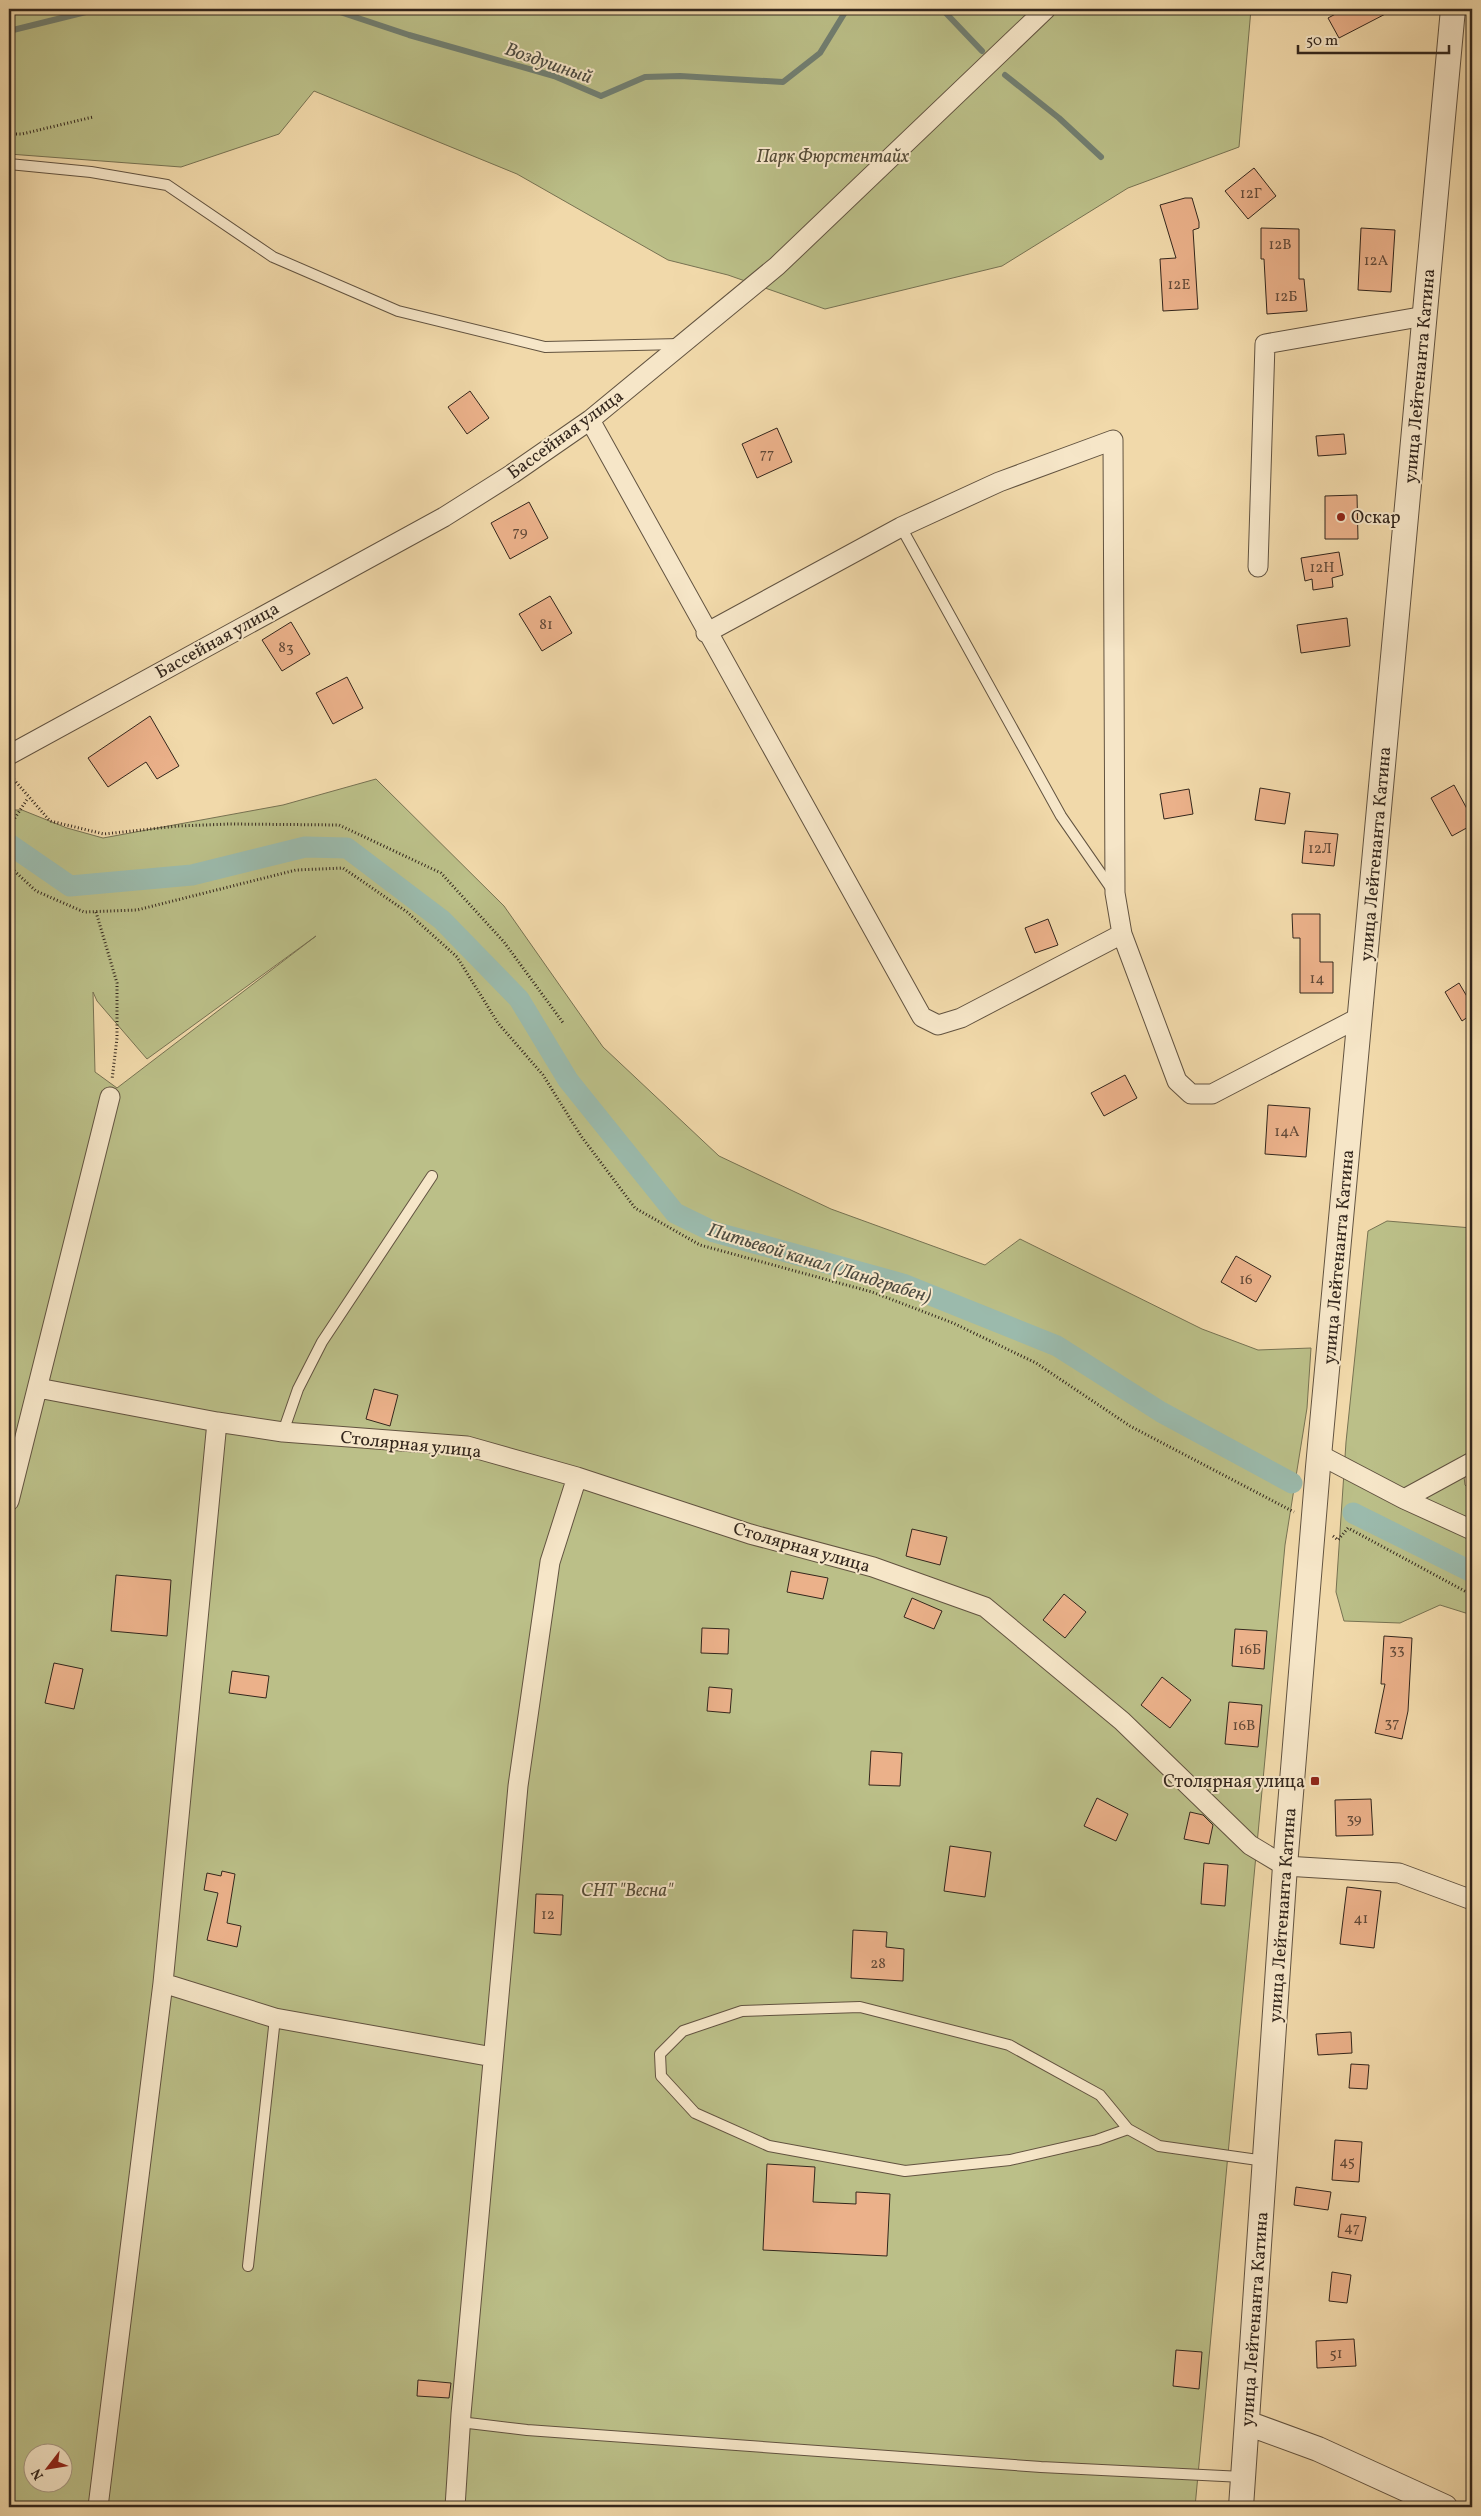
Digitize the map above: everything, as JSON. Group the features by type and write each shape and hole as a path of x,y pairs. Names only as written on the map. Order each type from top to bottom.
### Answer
{"street":[{"name":"Бассейная улица","path":"9,755 444,517 512,474 590,420 778,266 1046,9"},
{"name":"улица Лейтенанта Катина","path":"1241,2507 1285,1866 1320,1455 1453,9"},
{"path":"1258,567 1265,344 1424,316"},
{"path":"590,420 706,633 922,1016 938,1025 961,1018 1122,934"},
{"path":"706,633 901,527 999,482 1113,440 1115,894 1122,934 1177,1081 1191,1094 1212,1094 1360,1017"},
{"path":"9,1501 110,1096"},
{"name":"Столярная улица","path":"38,1388 217,1422 282,1432 467,1446 577,1477 750,1534 873,1567 985,1607 1122,1721 1250,1845 1285,1866 1399,1873 1472,1900"},
{"path":"98,2507 163,1983 217,1422"},
{"path":"1320,1455 1404,1499 1472,1530"},
{"path":"1404,1499 1472,1462"},
{"path":"455,2507 460,2422 520,1766 550,1562 577,1477"},
{"path":"163,1983 275,2018 493,2057"},
{"path":"1247,2423 1318,2449 1445,2507"}],"lane":[{"path":"9,164 91,172 167,185 273,256 398,311 545,347 683,344"},
{"path":"901,527 1060,816 1115,894"},
{"path":"282,1432 298,1389 322,1342 432,1176"},
{"path":"1128,2129 1097,2140 1010,2160 905,2171 769,2146 695,2113 661,2076 660,2054 683,2031 742,2011 860,2007 1009,2044 1100,2094 1128,2129 1159,2146 1265,2161"},
{"path":"248,2266 275,2018"},
{"path":"460,2422 536,2430 1031,2466 1243,2477"}],"path":[{"path":"9,134 22,134 93,117"},
{"path":"9,774 50,821 104,834 178,826 221,824 339,825 441,873 504,942 564,1024"},
{"path":"9,827 28,798"},
{"path":"9,866 36,891 84,912 137,910 296,870 343,868 407,912 457,958 498,1023 543,1075 581,1136 635,1208 700,1245 872,1292 953,1323 1036,1363 1130,1426 1275,1502"},
{"path":"96,912 117,983 117,1038 110,1096"},
{"path":"1348,1528 1472,1594"}],"green space":[{"name":"Парк Фюрстентайх","path":"9,9 1251,9 1239,147 1128,188 1002,266 825,309 728,275 668,260 517,174 314,91 279,134 181,167 9,154"},
{"name":"СНТ \"Весна\"","path":"376,779 504,906 603,1047 719,1156 831,1209 985,1265 1020,1239 1202,1329 1258,1350 1311,1348 1307,1408 1285,1545 1195,2507 9,2507 9,810 22,810 67,828 103,838 283,805","holes":["316,936 117,1088 95,1072 93,992 97,1001 147,1059"]},
{"path":"1387,1221 1472,1228 1472,1455 1462,1460 1465,1485 1472,1492 1472,1615 1440,1605 1400,1623 1344,1621 1336,1592 1346,1442 1368,1231"}],"building":[{"path":"1345,9 1395,9 1339,38 1328,18"},
{"path":"1254,168 1276,196 1248,219 1225,191"},
{"path":"1192,198 1199,222 1199,228 1193,230 1198,309 1163,311 1160,259 1176,258 1160,205"},
{"path":"1261,228 1299,229 1299,279 1304,279 1307,311 1267,314 1264,259 1261,259"},
{"path":"1361,228 1395,230 1391,292 1358,290"},
{"path":"470,391 489,418 467,434 448,407"},
{"path":"777,428 792,462 757,478 742,444"},
{"path":"1344,434 1346,454 1318,456 1316,436"},
{"name":"Оскар","path":"1357,495 1358,539 1325,539 1325,496"},
{"path":"529,502 548,538 510,559 491,523"},
{"path":"1339,552 1343,575 1332,578 1333,587 1313,590 1312,579 1305,581 1301,558"},
{"path":"550,596 572,633 542,651 519,614"},
{"path":"1347,618 1350,646 1301,653 1297,625"},
{"path":"291,622 310,654 282,671 262,640"},
{"path":"347,677 363,708 333,724 316,693"},
{"path":"150,716 179,766 157,779 146,762 108,787 88,758"},
{"path":"1454,785 1472,818 1472,825 1452,836 1431,798"},
{"path":"1260,788 1290,793 1285,824 1255,820"},
{"path":"1189,789 1193,814 1164,819 1160,794"},
{"path":"1305,831 1338,834 1334,866 1302,863"},
{"path":"1292,914 1320,914 1320,962 1333,962 1333,993 1300,993 1300,938 1293,938"},
{"path":"1048,919 1058,945 1035,953 1025,928"},
{"path":"1459,983 1472,1005 1472,1014 1462,1021 1445,992"},
{"path":"1125,1075 1137,1098 1104,1116 1091,1093"},
{"path":"1268,1105 1310,1108 1306,1157 1265,1154"},
{"path":"1236,1256 1271,1276 1256,1302 1221,1282"},
{"path":"374,1389 398,1395 390,1426 366,1419"},
{"path":"912,1529 947,1537 940,1565 906,1556"},
{"path":"791,1571 828,1578 823,1599 787,1592"},
{"path":"116,1575 171,1580 167,1636 111,1631"},
{"path":"1064,1594 1086,1612 1065,1638 1043,1620"},
{"path":"912,1598 942,1611 934,1629 904,1617"},
{"path":"702,1628 729,1629 728,1654 701,1653"},
{"path":"1235,1629 1267,1631 1264,1669 1232,1666"},
{"path":"1384,1636 1412,1638 1408,1711 1402,1739 1375,1733 1385,1684 1381,1684"},
{"path":"54,1663 83,1669 74,1709 45,1703"},
{"path":"232,1671 269,1676 266,1698 229,1693"},
{"path":"1162,1677 1191,1700 1170,1728 1141,1705"},
{"path":"709,1687 732,1689 730,1713 707,1711"},
{"path":"1229,1702 1262,1705 1258,1747 1225,1744"},
{"path":"871,1751 902,1753 900,1786 869,1785"},
{"path":"1097,1798 1128,1814 1116,1841 1084,1826"},
{"path":"1371,1799 1373,1835 1336,1836 1335,1800"},
{"path":"1190,1812 1203,1815 1213,1825 1209,1844 1184,1839"},
{"path":"950,1846 991,1852 985,1897 944,1891"},
{"path":"1204,1863 1228,1865 1225,1906 1201,1904"},
{"path":"222,1871 235,1874 227,1923 241,1926 237,1947 207,1940 218,1893 204,1890 207,1873 221,1876"},
{"path":"1347,1887 1381,1891 1374,1948 1340,1944"},
{"path":"536,1894 563,1895 561,1935 534,1933"},
{"path":"853,1930 887,1932 886,1947 904,1949 903,1981 851,1978"},
{"path":"1351,2032 1352,2053 1318,2055 1316,2034"},
{"path":"1351,2064 1369,2065 1367,2089 1349,2088"},
{"path":"1335,2140 1362,2142 1359,2182 1332,2180"},
{"path":"767,2164 815,2167 813,2202 856,2204 856,2192 890,2194 887,2256 763,2250"},
{"path":"1296,2187 1331,2192 1328,2210 1294,2205"},
{"path":"1341,2214 1366,2217 1362,2241 1338,2237"},
{"path":"1332,2272 1351,2275 1347,2303 1329,2301"},
{"path":"1354,2339 1356,2366 1317,2368 1316,2341"},
{"path":"1176,2350 1202,2352 1199,2389 1173,2386"},
{"path":"418,2380 451,2383 449,2398 417,2396"}],"waterway":[{"name":"Воздушный","path":"9,31 98,9"},
{"name":"Воздушный","path":"331,9 409,35 554,76 601,96 645,77 680,76 783,82 820,53 847,9"},
{"path":"942,9 982,51"},
{"path":"1005,75 1059,118 1101,157"},
{"name":"Питьевой канал (Ландграбен)","path":"9,844 70,886 192,875 305,847 347,848 442,920 519,999 568,1080 675,1213 714,1232 903,1284 1057,1346 1161,1412 1292,1483"},
{"name":"Питьевой канал (Ландграбен)","path":"1353,1513 1472,1572"}],"place":[{"name":"Оскар","path":"1341,517"},
{"name":"Столярная улица","path":"1315,1781"}]}
